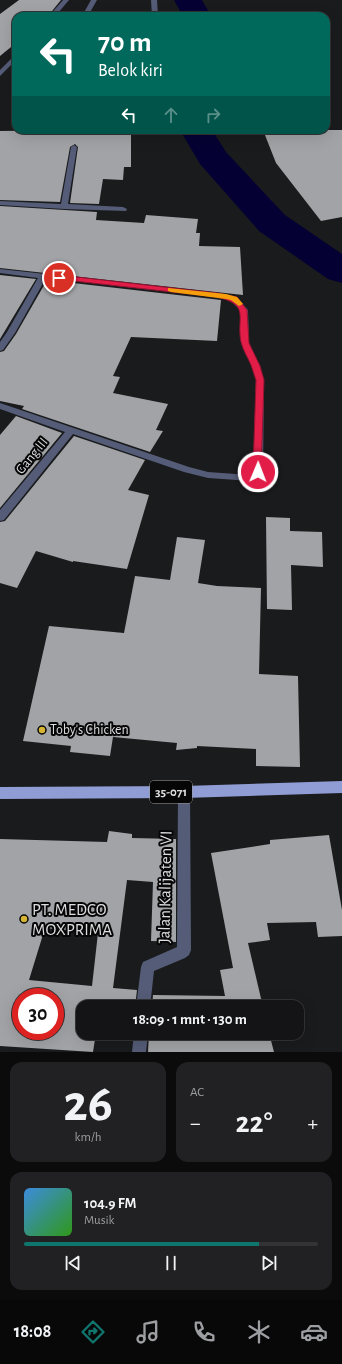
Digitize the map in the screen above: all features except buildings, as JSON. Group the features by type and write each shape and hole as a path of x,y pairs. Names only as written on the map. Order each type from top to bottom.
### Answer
{"main road":[{"name":"35-071","path":"0,793 184,792 342,787"}],"street":[{"path":"56,12 66,0"},
{"path":"87,12 94,0"},
{"path":"154,0 155,12"},
{"path":"0,74 12,60"},
{"path":"64,207 74,147"},
{"path":"0,203 123,209"},
{"path":"0,271 217,295 234,299 244,310 245,343 256,366 260,380 258,472 256,476 251,478 195,473 0,406"},
{"path":"0,348 11,333 43,276"},
{"name":"Gang III","path":"0,517 71,431"},
{"name":"Jalan Kalijaten VI","path":"144,1000 148,967 154,962 180,954 184,950 184,792"},
{"path":"140,1052 141,1040"}],"waterway":[{"path":"188,0 196,12"},
{"path":"198,134 212,157 272,223 342,271"}],"slow traffic":[{"path":"171,290 226,296 234,299 239,304"}],"place":[{"name":"Toby's Chicken","path":"42,730"},
{"name":"PT. MEDCO MOXPRIMA","path":"24,919"}],"route":[{"path":"59,278 226,296 234,299 244,310 245,343 256,366 260,380 258,472"}]}
